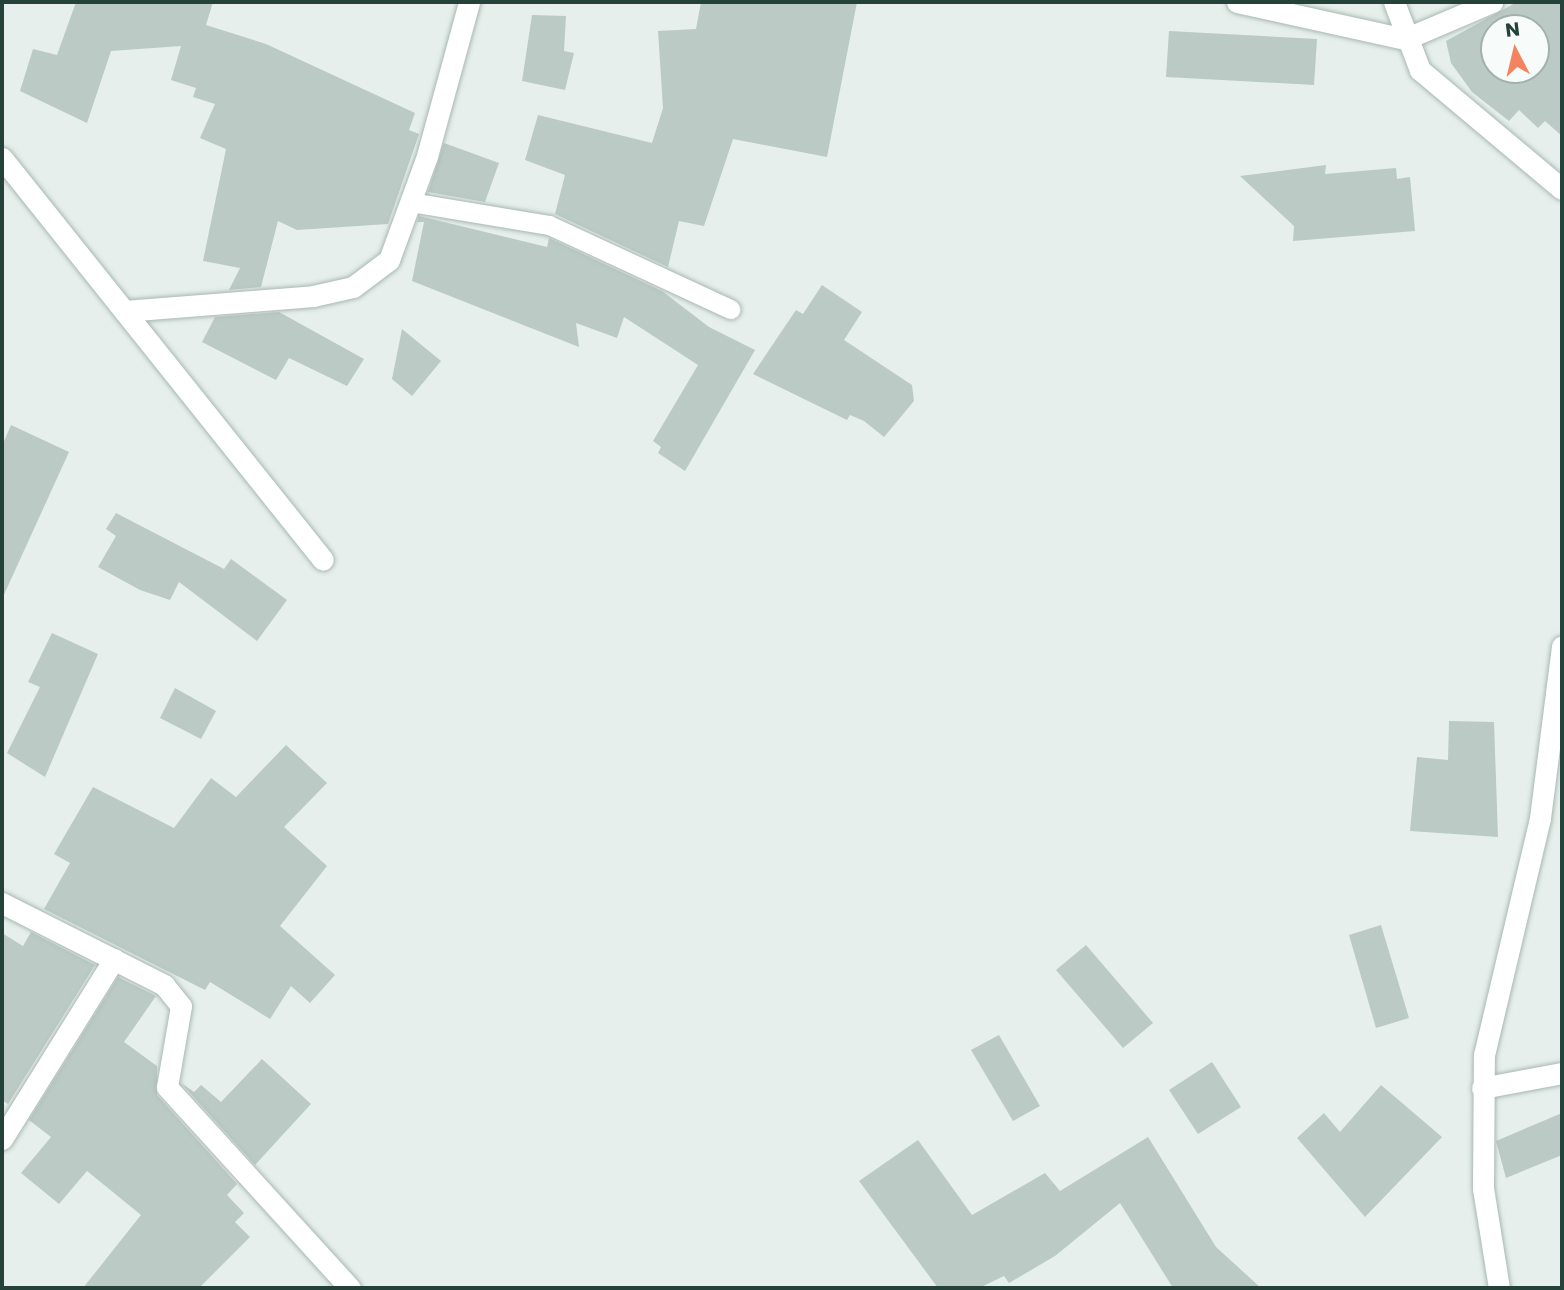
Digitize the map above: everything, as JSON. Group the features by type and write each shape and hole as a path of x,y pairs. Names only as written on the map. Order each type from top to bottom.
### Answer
{"street":[{"path":"124,311 247,304 354,287 389,260 410,202 469,2"},
{"path":"1237,2 1405,39 1492,2"},
{"path":"1394,2 1405,39 1420,70 1562,190"},
{"path":"2,158 323,560"},
{"path":"1499,1288 1483,1188 1484,1055 1540,818 1562,646"},
{"path":"2,903 164,985 181,1006 167,1087 350,1288"},
{"path":"2,1139 114,959"},
{"path":"1482,1088 1562,1073"}],"lane":[{"path":"410,202 549,225 730,309"}],"building":[{"path":"76,2 213,2 206,25 266,44 415,113 409,130 419,134 388,224 297,230 278,221 261,287 229,290 240,268 203,261 226,149 200,138 215,104 193,97 196,88 171,80 181,46 111,51 87,123 20,91 33,49 57,55"},
{"path":"701,2 857,2 827,157 733,139 704,226 679,221 668,267 555,214 565,175 525,160 538,115 652,143 663,108 658,31 696,29"},
{"path":"1517,2 1562,2 1562,136 1545,121 1538,128 1519,110 1509,121 1472,92 1451,63 1446,41 1480,22 1480,84 1550,84 1550,14 1495,14"},
{"path":"532,15 566,16 564,51 574,53 565,90 522,81"},
{"path":"1169,31 1317,39 1314,85 1166,77"},
{"path":"444,143 499,163 485,202 428,192"},
{"path":"1326,165 1325,174 1396,168 1397,179 1410,177 1415,231 1293,241 1294,226 1240,176"},
{"path":"419,216 547,247 549,238 662,291 709,327 755,350 685,471 658,453 661,447 653,441 698,365 624,317 617,338 576,323 579,347 412,281 424,222 417,222"},
{"path":"822,285 862,312 844,340 912,385 914,401 884,437 864,421 850,415 847,420 753,374 796,310 803,314"},
{"path":"279,312 364,359 347,386 289,358 276,380 202,342 215,317"},
{"path":"402,329 441,361 412,396 392,379"},
{"path":"11,425 69,452 2,599 2,446"},
{"path":"116,513 224,569 231,559 287,600 257,641 179,582 170,600 140,590 98,567 116,536 106,529"},
{"path":"52,633 98,654 45,777 7,753 40,687 28,682"},
{"path":"175,688 216,711 201,739 160,718"},
{"path":"1449,721 1494,722 1498,837 1410,831 1417,757 1448,760"},
{"path":"286,745 327,783 284,827 327,866 280,926 335,975 310,1003 291,986 270,1019 210,982 205,990 44,909 70,863 54,854 93,787 174,828 211,778 236,797"},
{"path":"1381,925 1409,1018 1376,1028 1349,935"},
{"path":"31,932 95,965 8,1104 2,1100 2,933 23,946"},
{"path":"1086,945 1153,1023 1123,1048 1056,970"},
{"path":"118,977 156,996 124,1042 157,1066 157,1095 237,1184 227,1195 244,1213 235,1222 250,1237 199,1288 83,1288 141,1215 87,1171 59,1204 21,1173 51,1137 29,1120"},
{"path":"999,1035 1040,1106 1013,1121 971,1050"},
{"path":"262,1059 311,1104 255,1165 181,1083 194,1092 201,1085 221,1102"},
{"path":"1212,1062 1241,1107 1198,1134 1169,1090"},
{"path":"1381,1085 1442,1137 1365,1217 1297,1138 1324,1113 1340,1132"},
{"path":"1562,1113 1562,1155 1506,1178 1496,1141"},
{"path":"1148,1137 1216,1247 1261,1288 1173,1288 1120,1203 1055,1256 1009,1283 1004,1276 979,1288 938,1288 859,1181 918,1140 972,1215 1045,1173 1060,1191"}]}
